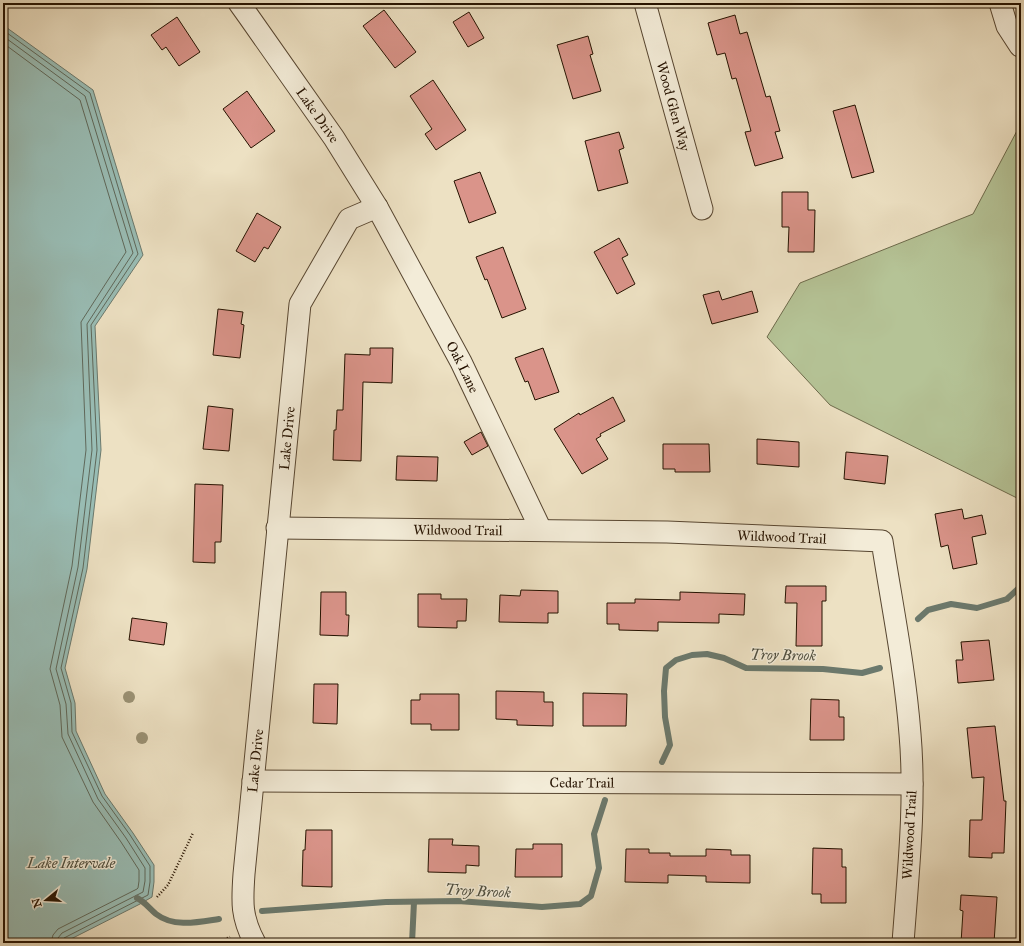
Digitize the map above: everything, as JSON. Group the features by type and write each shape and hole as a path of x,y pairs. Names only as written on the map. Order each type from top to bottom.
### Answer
{"street":[{"name":"Lake Drive","path":"239,3 250,16 334,138 377,207 349,219 300,304 277,528 243,895 244,916 247,929 255,943"},
{"name":"Wood Glen Way","path":"645,3 702,209"},
{"path":"1000,3 1007,26 1020,46"},
{"name":"Oak Lane","path":"377,207 461,362 541,530"},
{"name":"Wildwood Trail","path":"277,528 667,532 882,541 906,697 910,735 912,784 911,816 903,943"},
{"name":"Cedar Trail","path":"253,781 912,784"}],"path":[{"path":"157,898 168,886 193,834"}],"green space":[{"path":"1019,127 1021,130 1021,500 830,405 767,337 800,283 973,214"}],"water":[{"name":"Lake Intervale","path":"3,25 93,90 143,255 95,326 101,450 87,569 65,668 75,703 76,731 105,794 154,865 154,882 152,897 63,943 3,943"}],"building":[{"path":"384,10 416,52 395,68 363,26"},
{"path":"469,12 484,38 468,47 453,22"},
{"path":"735,15 740,34 747,32 766,97 770,96 780,131 775,132 783,158 755,166 745,132 751,131 736,78 732,79 725,53 717,55 708,23"},
{"path":"177,17 200,52 179,66 166,47 162,50 151,35"},
{"path":"588,36 593,54 590,55 601,91 573,99 557,45"},
{"path":"433,80 466,130 436,150 425,134 432,129 410,96"},
{"path":"247,91 275,131 251,148 223,109"},
{"path":"855,105 874,172 852,178 833,111"},
{"path":"619,132 624,148 619,150 628,183 598,191 585,141"},
{"path":"480,172 496,213 469,223 454,181"},
{"path":"782,192 808,192 808,210 815,210 814,252 788,252 789,227 782,227"},
{"path":"257,213 281,227 268,249 264,247 255,262 236,251"},
{"path":"619,238 628,255 622,258 635,284 617,294 594,252"},
{"path":"503,247 526,309 502,318 487,279 485,280 476,257"},
{"path":"719,291 722,300 752,291 758,312 712,324 703,295"},
{"path":"218,309 243,312 241,324 244,325 240,358 213,355"},
{"path":"370,348 393,348 392,383 363,382 361,461 333,460 334,430 336,430 337,410 343,410 345,354 370,355"},
{"path":"543,348 559,392 535,400 528,381 525,382 515,358"},
{"path":"613,397 625,421 600,434 601,436 596,439 608,459 582,474 554,429 579,413 580,415"},
{"path":"208,406 233,409 229,451 203,449"},
{"path":"481,432 488,446 472,455 464,442"},
{"path":"757,439 799,442 799,467 757,464"},
{"path":"663,444 709,444 710,472 675,472 675,469 663,469"},
{"path":"846,452 888,456 885,484 844,479"},
{"path":"397,456 438,457 437,481 396,480"},
{"path":"195,484 223,485 221,542 215,542 215,563 193,562"},
{"path":"962,509 964,519 982,515 986,534 972,537 977,564 953,569 948,545 941,547 935,514"},
{"path":"786,586 826,586 826,601 822,601 822,646 796,646 797,603 785,603"},
{"path":"521,590 558,591 558,613 548,613 548,623 499,622 500,595 520,596"},
{"path":"321,592 346,592 346,615 349,615 348,636 320,635"},
{"path":"680,592 745,594 744,615 719,614 719,623 658,622 658,631 619,630 619,624 607,624 607,603 635,603 635,599 680,600"},
{"path":"418,594 441,594 441,599 467,599 466,621 457,621 457,628 418,627"},
{"path":"132,618 167,623 164,645 129,640"},
{"path":"989,640 994,680 958,683 956,660 963,660 961,642"},
{"path":"314,684 338,684 337,724 313,723"},
{"path":"496,691 544,692 544,702 553,702 553,726 517,725 517,720 496,719"},
{"path":"583,693 627,694 626,726 583,726"},
{"path":"420,694 459,694 459,730 431,730 431,724 411,724 411,700 420,700"},
{"path":"811,699 839,700 839,717 844,717 844,740 810,740"},
{"path":"995,726 1004,801 1006,801 1004,853 992,853 992,858 969,857 970,820 982,820 984,777 972,778 967,728"},
{"path":"306,830 332,830 332,887 302,886 303,850 305,850"},
{"path":"429,839 453,839 452,845 479,846 479,866 466,865 466,873 428,872"},
{"path":"533,844 562,844 562,877 515,877 516,849 533,849"},
{"path":"813,848 842,849 842,867 846,867 846,903 821,903 821,894 812,894"},
{"path":"626,849 649,849 649,853 670,853 670,856 706,856 706,849 731,850 731,855 750,855 750,883 706,882 706,876 668,875 668,883 625,882"},
{"path":"961,895 997,897 994,943 961,943 963,911 960,910"}],"waterway":[{"name":"Troy Brook","path":"918,619 928,610 951,604 977,608 1007,599 1021,586"},
{"name":"Troy Brook","path":"662,762 670,745 665,717 664,691 666,668 676,660 692,655 707,654 724,658 746,668 823,669 862,673 880,668"},
{"name":"Troy Brook","path":"262,911 386,902 458,901 542,907 580,904 591,896 599,868 594,834 605,800"},
{"name":"Troy Brook","path":"137,898 145,903 156,914 171,921 187,923 219,919"},
{"path":"412,943 414,902"}]}
